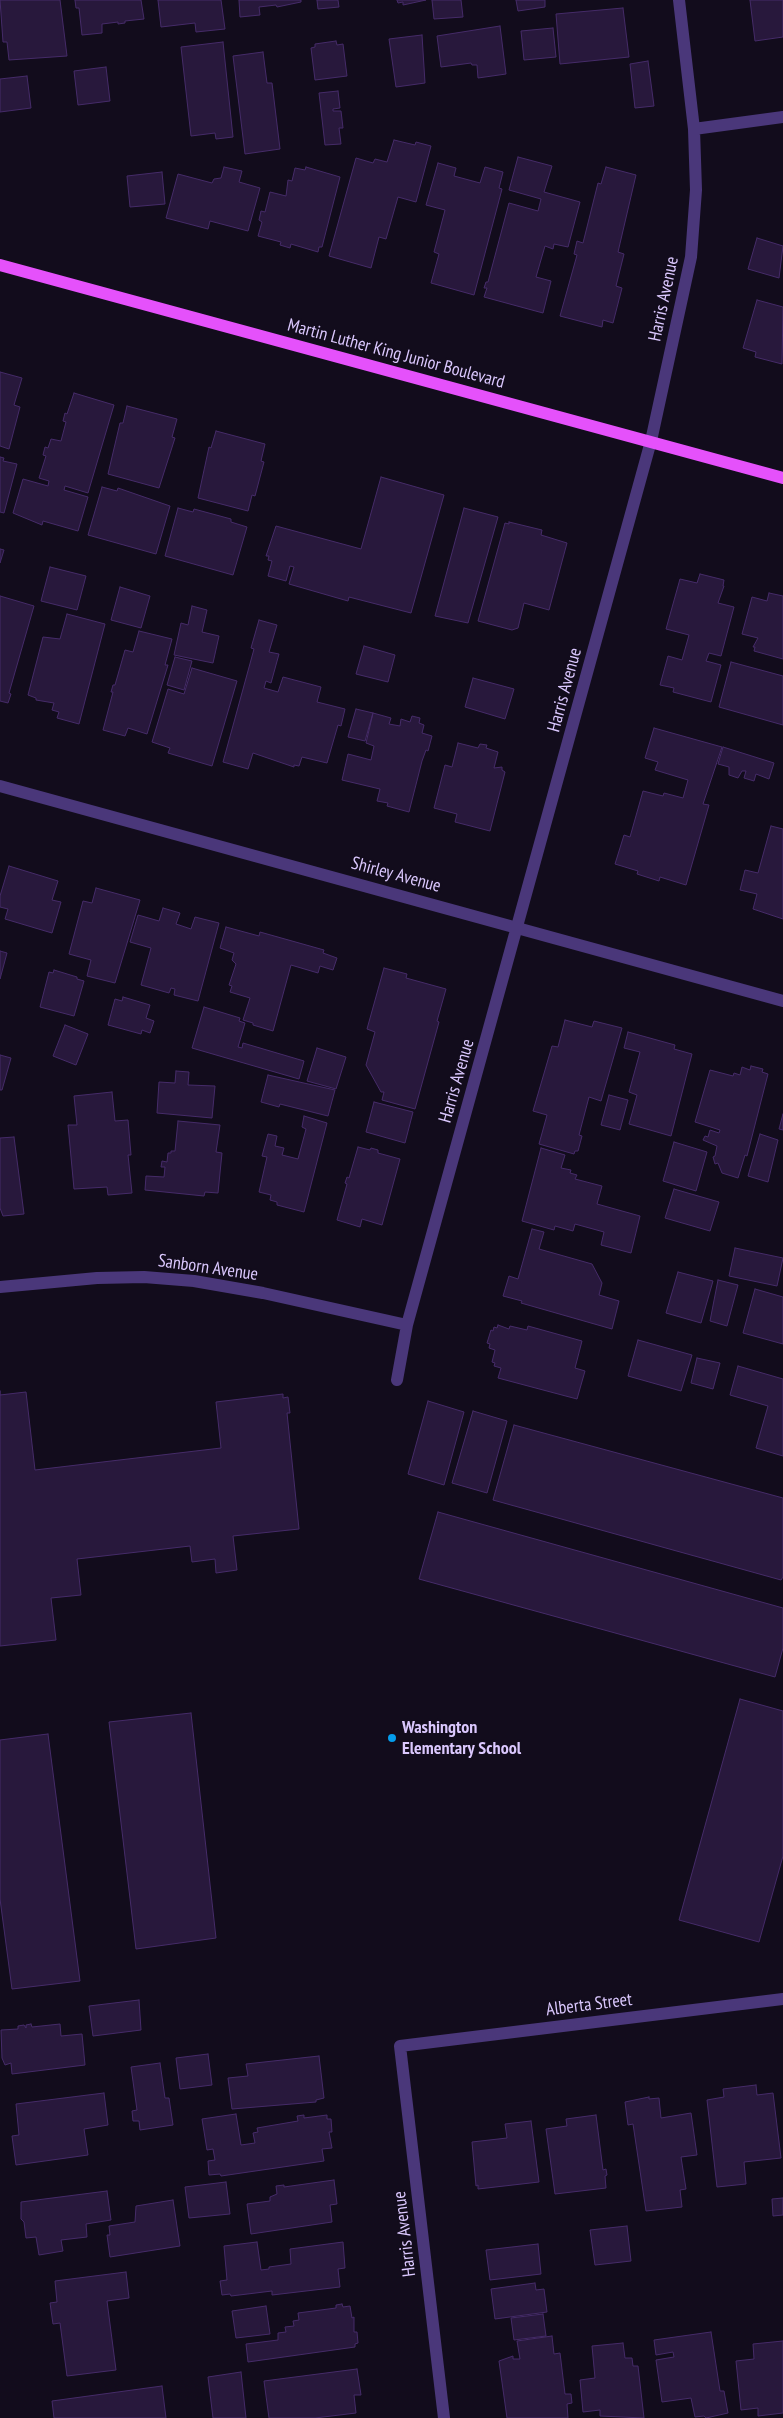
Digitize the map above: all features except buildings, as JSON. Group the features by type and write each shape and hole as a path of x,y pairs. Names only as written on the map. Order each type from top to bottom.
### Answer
{"main road":[{"name":"Martin Luther King Junior Boulevard","path":"0,265 783,478"}],"street":[{"name":"Harris Avenue","path":"397,1380 408,1325 651,441 691,257 696,190 694,129 679,0"},
{"path":"694,129 783,117"},
{"name":"Shirley Avenue","path":"0,786 783,1001"},
{"name":"Sanborn Avenue","path":"0,1287 97,1278 144,1277 194,1280 264,1293 408,1325"},
{"name":"Alberta Street","path":"400,2046 783,1999"},
{"name":"Harris Avenue","path":"400,2046 444,2418"}],"place":[{"name":"Washington Elementary School","path":"392,1738"}]}
